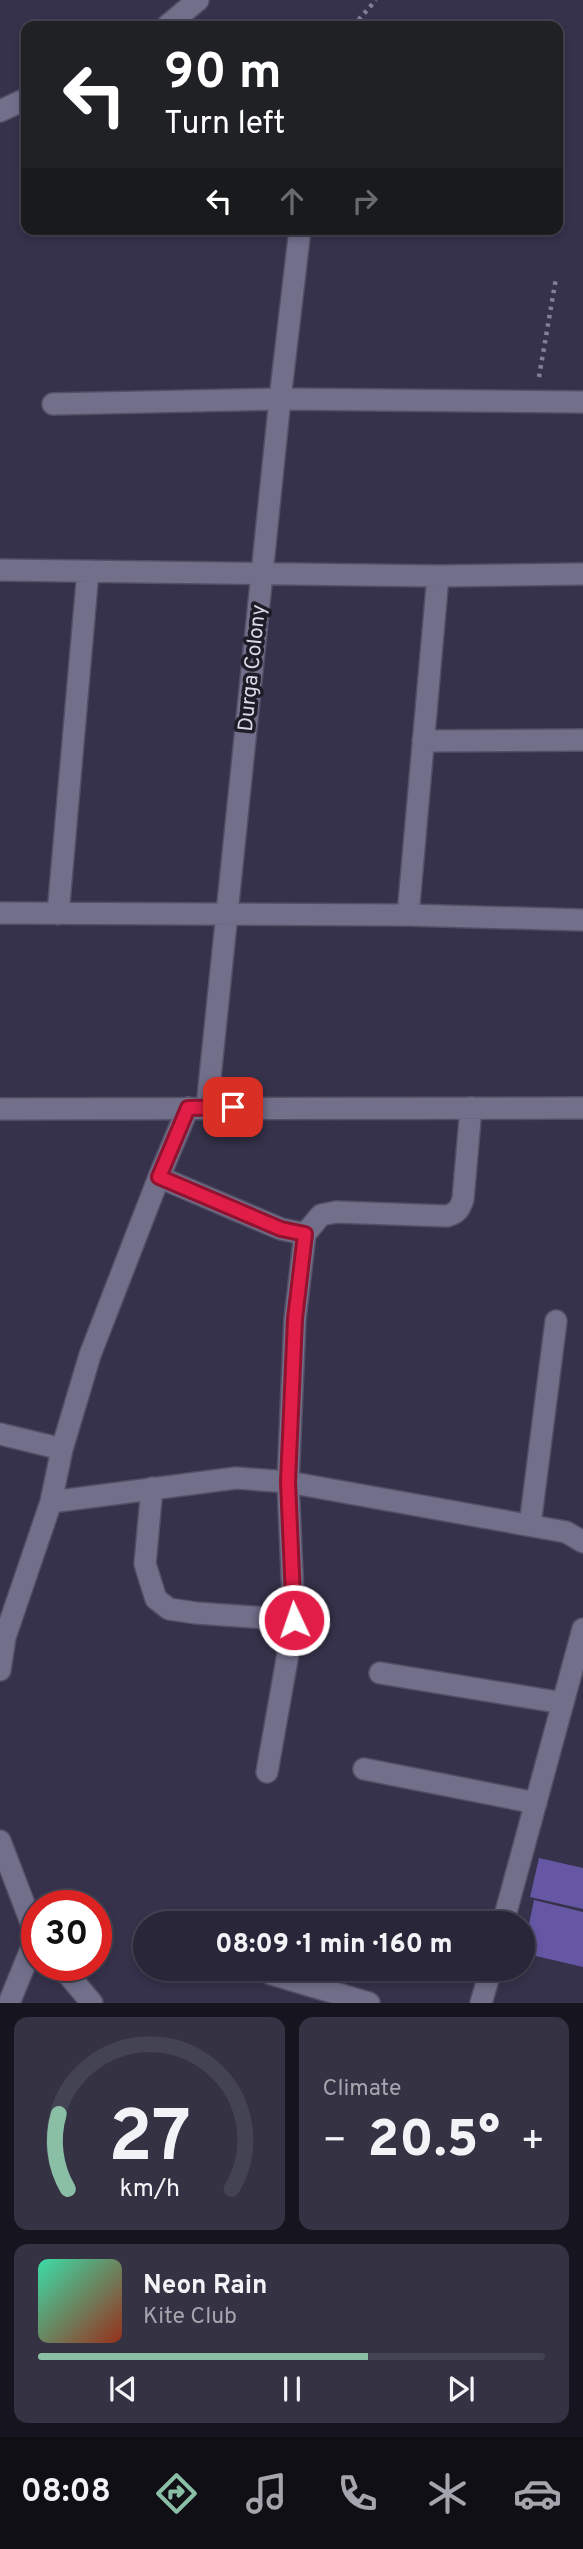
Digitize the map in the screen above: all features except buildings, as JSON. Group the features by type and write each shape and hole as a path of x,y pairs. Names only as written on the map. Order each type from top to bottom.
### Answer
{"street":[{"path":"174,21 198,0"},
{"path":"0,111 21,101"},
{"name":"Durga Colony","path":"0,1670 5,1637 51,1502 62,1449 90,1355 159,1177 197,1108 228,913 299,235"},
{"path":"53,404 280,399 583,402"},
{"path":"0,570 438,576 583,574"},
{"path":"58,914 88,571"},
{"path":"408,915 438,576"},
{"path":"423,741 583,740"},
{"path":"0,913 408,915 583,920"},
{"path":"267,1772 294,1620 288,1482 295,1319 305,1234 321,1215 336,1212 447,1216 454,1214 463,1199 471,1108"},
{"path":"0,1109 583,1108"},
{"path":"159,1177 281,1229 305,1234"},
{"path":"530,1525 556,1321"},
{"path":"0,1434 62,1449"},
{"path":"51,1502 236,1478 288,1482 530,1525 566,1532 583,1542"},
{"path":"152,1488 145,1564 156,1599 169,1609 294,1620"},
{"path":"506,1911 583,1629"},
{"path":"380,1673 563,1703"},
{"path":"364,1769 536,1803"},
{"path":"0,1841 21,1896"},
{"path":"9,2003 21,1975"},
{"path":"73,1981 92,2003"},
{"path":"295,1981 369,2003"},
{"path":"481,2003 487,1981"}],"path":[{"path":"357,21 376,0"},
{"path":"535,402 556,278"}],"route":[{"path":"233,1107 188,1108 159,1177 281,1229 305,1234 295,1319 288,1482 294,1620"}]}
